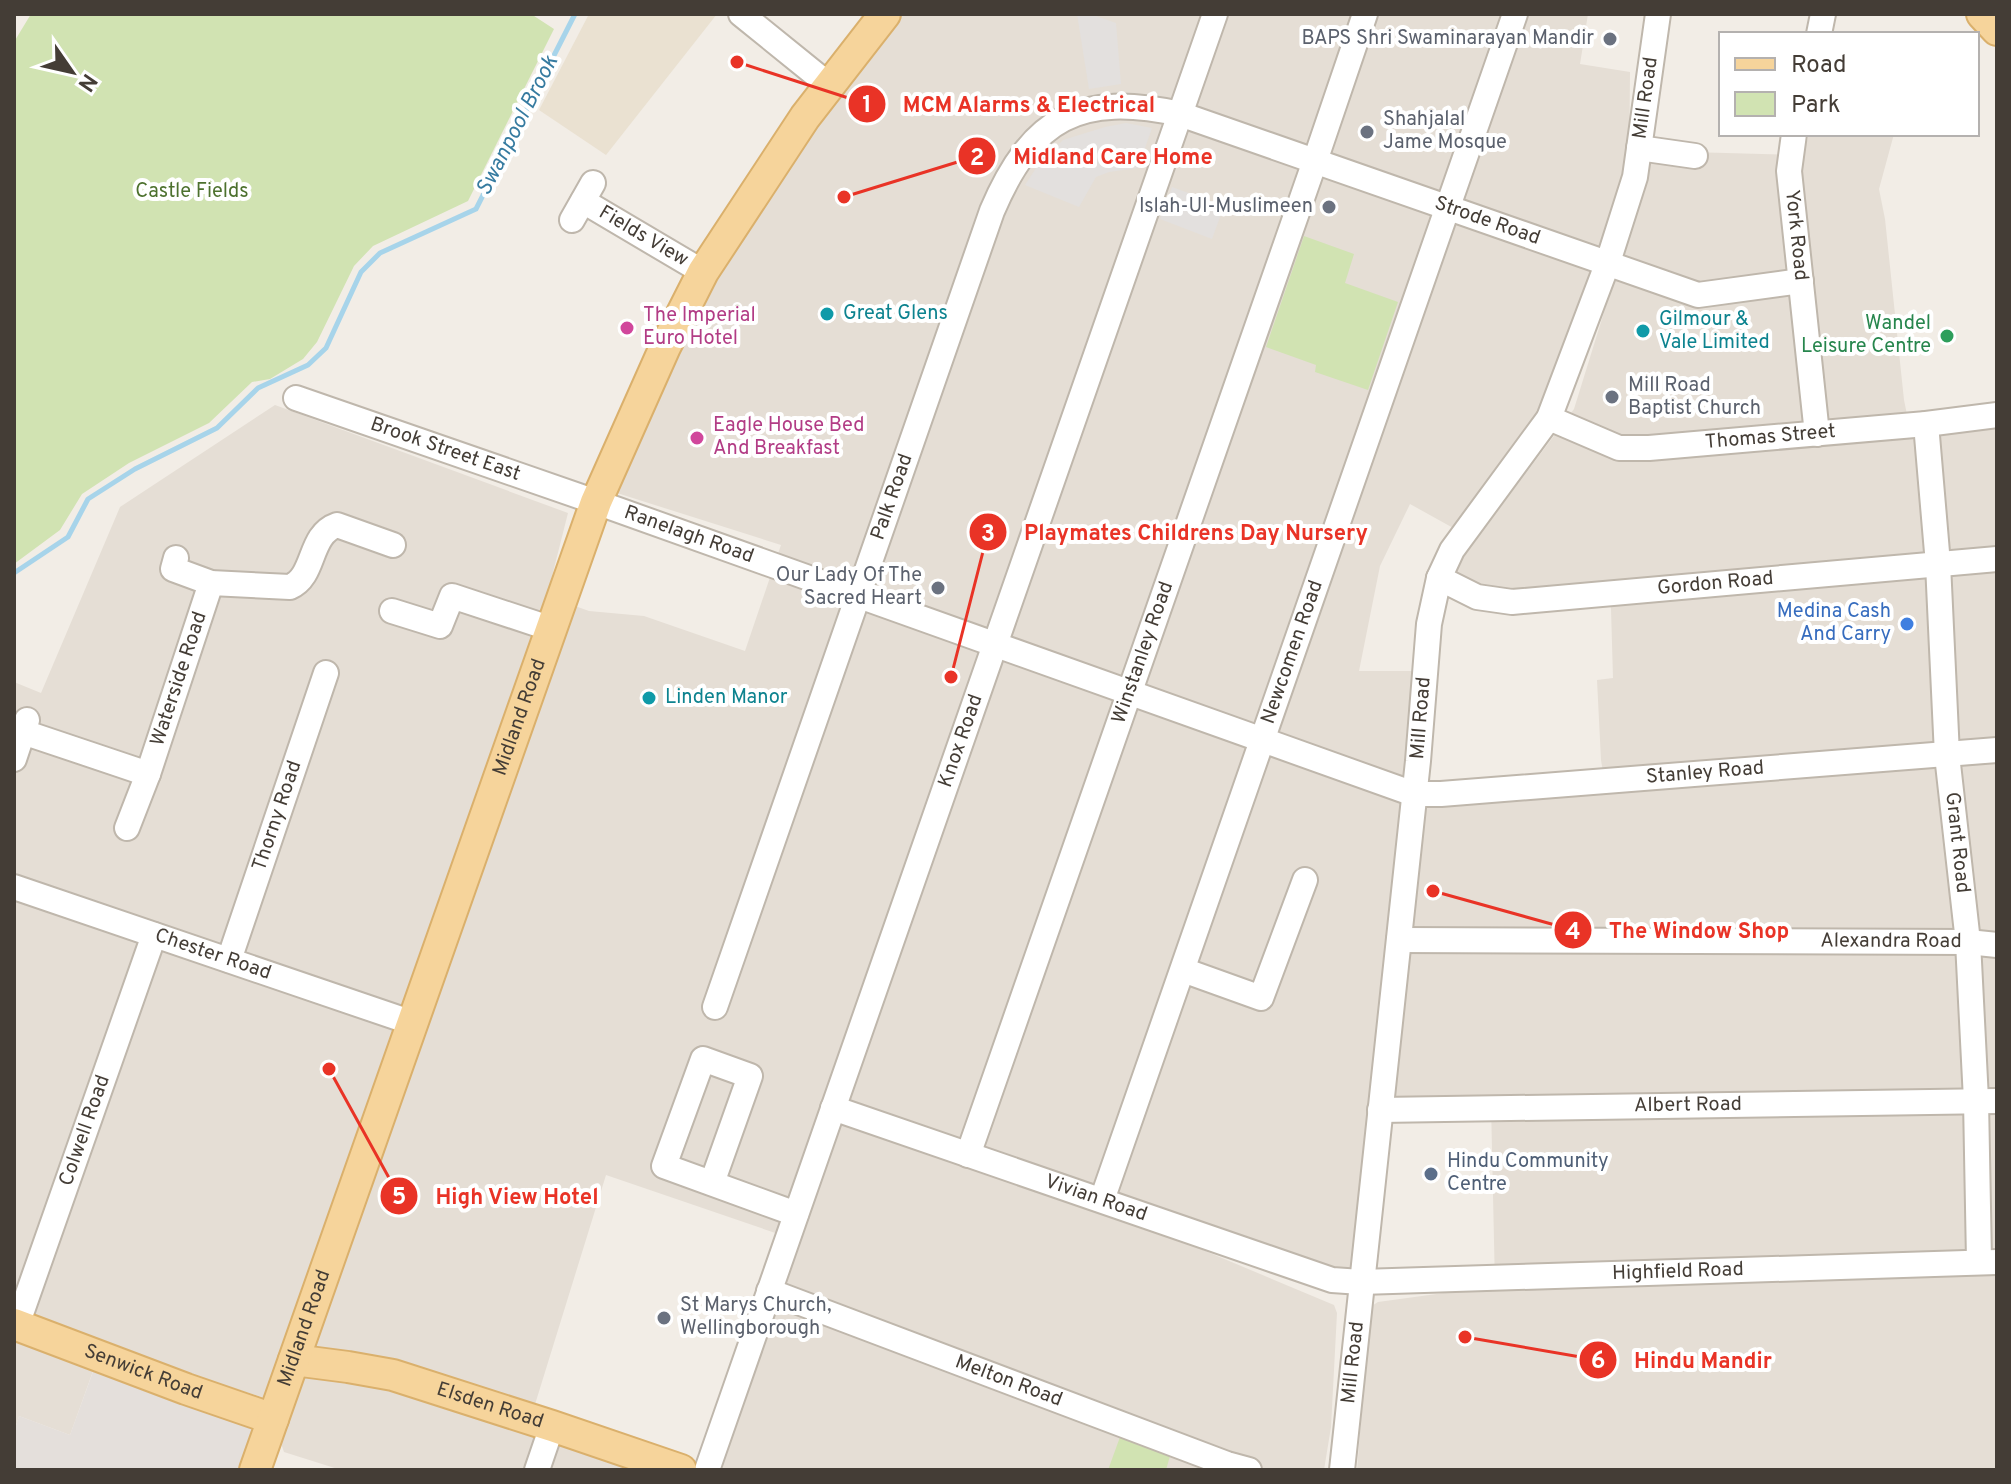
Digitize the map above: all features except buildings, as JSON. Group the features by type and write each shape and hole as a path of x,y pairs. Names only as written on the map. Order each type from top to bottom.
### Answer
{"main road":[{"name":"Midland Road","path":"255,1470 596,502 665,347 703,272 805,117 885,14"},
{"path":"1982,14 1997,30"},
{"name":"Senwick Road","path":"16,1324 273,1419"},
{"name":"Elsden Road","path":"294,1360 393,1375 681,1470"}],"street":[{"path":"741,14 830,86"},
{"name":"Knox Road","path":"707,1470 1215,14"},
{"name":"Winstanley Road","path":"968,1155 1365,14"},
{"name":"Newcomen Road","path":"1102,1200 1515,14"},
{"name":"Mill Road","path":"1342,1470 1399,940 1429,624 1439,578 1452,550 1549,418 1608,262 1635,177 1658,14"},
{"name":"Palk Road","path":"715,1007 1004,183 1035,139 1060,121 1084,110 1114,105 1148,107 1180,114"},
{"name":"Strode Road","path":"1180,114 1698,295 1801,281"},
{"name":"York Road","path":"1794,136 1789,171 1817,434"},
{"path":"1639,148 1695,156"},
{"name":"Fields View","path":"583,201 703,272"},
{"name":"Brook Street East","path":"296,398 596,502"},
{"name":"Thomas Street","path":"1549,418 1619,448 1649,448 1997,415"},
{"name":"Grant Road","path":"1926,424 1938,564 1947,755 1986,1100 1988,1262"},
{"name":"Ranelagh Road","path":"596,502 1414,794"},
{"path":"176,558 173,569 211,583 294,586 304,576 318,540 331,527 337,525 393,545"},
{"name":"Gordon Road","path":"1439,578 1477,597 1512,602 1997,559"},
{"name":"Waterside Road","path":"127,828 211,583"},
{"path":"392,611 440,626 452,596 552,629"},
{"name":"Thorny Road","path":"229,960 326,673"},
{"name":"Waterside Road","path":"14,759 26,725 148,774"},
{"name":"Stanley Road","path":"1414,794 1997,750"},
{"path":"1183,970 1261,998 1305,880"},
{"name":"Chester Road","path":"14,887 413,1023"},
{"name":"Colwell Road","path":"16,1324 154,935"},
{"name":"Alexandra Road","path":"1399,940 1968,942 1997,945"},
{"path":"712,1183 750,1076 703,1059 664,1166 796,1214"},
{"name":"Albert Road","path":"1380,1110 1986,1100"},
{"name":"Vivian Road","path":"833,1108 1332,1280 1361,1282"},
{"name":"Highfield Road","path":"1361,1282 1988,1262"},
{"name":"Melton Road","path":"769,1291 1249,1470"},
{"path":"537,1470 552,1426"}],"shaded area":[{"path":"589,14 717,14 606,155 539,110"},
{"path":"903,14 1588,14 1580,64 1630,72 1629,180 1541,415 1455,529 1410,504 1380,566 1359,671 1420,671 1350,1290 1110,1211 1334,1305 1337,1313 1331,1427 1324,1470 711,1470 793,1239 606,1175 528,1427 642,1470 341,1470 284,1452 265,1398 102,1346 70,1435 19,1416 14,1432 14,682 41,693 120,507 275,405 568,513 547,596 589,611 644,616 745,651 781,545 617,493 711,280 825,104"},
{"path":"1077,14 1090,14 1116,23 1121,84 1089,89"},
{"path":"1126,123 1152,128 1138,168 1096,177 1079,207 1025,185 1038,165 1063,140"},
{"path":"1808,136 1893,136 1879,189 1885,219 1904,400 1911,434 1997,422 1997,1470 1357,1470 1370,1307 1378,1302 1495,1286 1491,1104 1393,1103 1418,799 1605,784 1597,680 1613,678 1609,595 1506,600 1448,577 1574,409 1654,151 1803,155"},
{"path":"1172,187 1224,206 1212,239 1160,219"},
{"path":"94,1369 239,1417 254,1433 241,1470 14,1470 14,1432 19,1416 70,1435"}],"green space":[{"name":"Castle Fields","path":"31,14 531,14 554,29 468,201 373,246 354,266 317,342 303,359 270,379 252,382 209,423 129,463 82,494 60,530 14,564 14,42"},
{"path":"1304,236 1354,254 1345,283 1398,302 1368,390 1315,372 1316,365 1266,347"},
{"path":"1120,1437 1170,1456 1166,1470 1108,1470"}],"waterway":[{"name":"Swanpool Brook","path":"14,573 68,537 88,499 135,469 217,428 258,388 308,365 326,348 361,272 380,253 476,209 575,14"}],"place":[{"name":"BAPS Shri Swaminarayan Mandir","path":"1610,39"},
{"name":"MCM Alarms & Electrical","path":"737,62"},
{"name":"Shahjalal Jame Mosque","path":"1367,132"},
{"name":"Midland Care Home","path":"844,197"},
{"name":"Islah-Ul-Muslimeen","path":"1329,207"},
{"name":"Great Glens","path":"827,314"},
{"name":"The Imperial Euro Hotel","path":"627,328"},
{"name":"Gilmour & Vale Limited","path":"1643,331"},
{"name":"Wandel Leisure Centre","path":"1947,336"},
{"name":"Mill Road Baptist Church","path":"1612,397"},
{"name":"Eagle House Bed And Breakfast","path":"697,438"},
{"name":"Our Lady Of The Sacred Heart","path":"938,588"},
{"name":"Medina Cash And Carry","path":"1907,624"},
{"name":"Playmates Childrens Day Nursery","path":"951,677"},
{"name":"Linden Manor","path":"649,698"},
{"name":"The Window Shop","path":"1433,891"},
{"name":"High View Hotel","path":"329,1069"},
{"name":"Hindu Community Centre","path":"1431,1174"},
{"name":"St Marys Church, Wellingborough","path":"664,1318"},
{"name":"Hindu Mandir","path":"1465,1337"}]}
